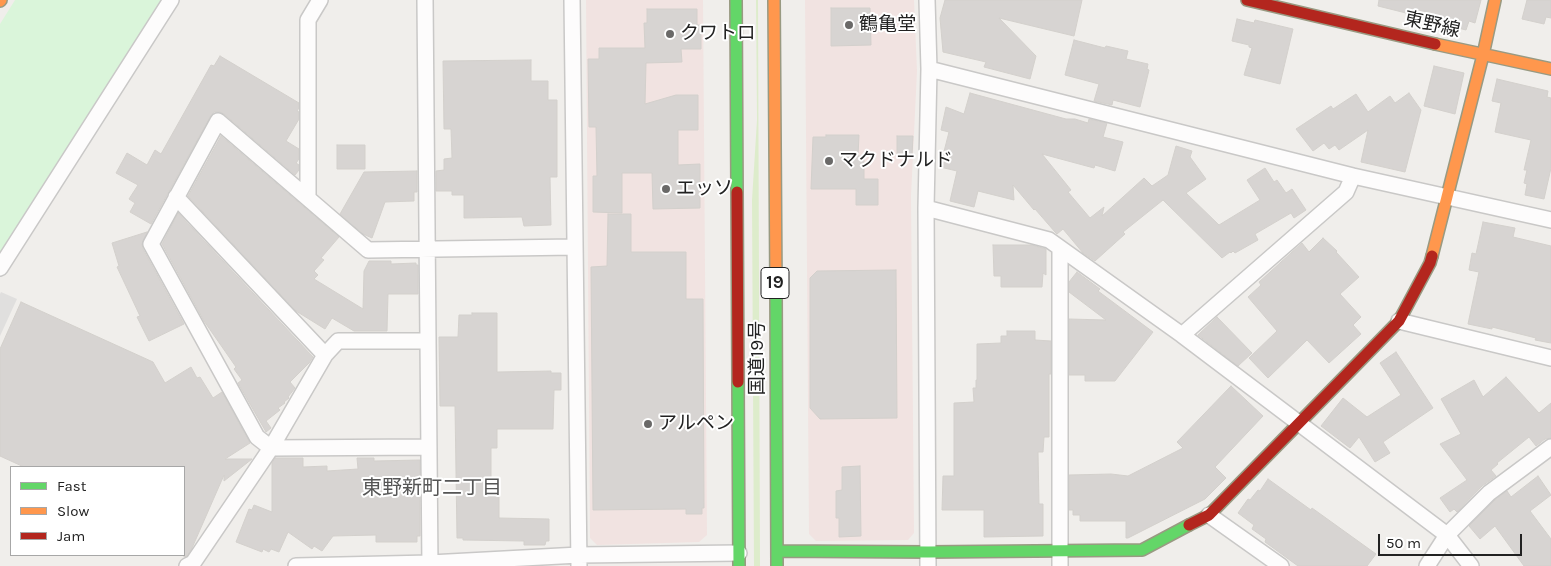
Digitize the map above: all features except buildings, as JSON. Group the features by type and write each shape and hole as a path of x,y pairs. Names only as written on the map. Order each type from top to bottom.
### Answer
{"main road":[{"name":"国道19号","path":"736,0 739,559"},
{"name":"国道19号","path":"774,0 776,566"},
{"name":"東野線","path":"1247,0 1551,69"},
{"path":"777,551 928,559 1060,550 1142,550 1209,515 1398,321 1430,263 1483,55 1495,0"}],"street":[{"path":"0,268 171,0"},
{"path":"308,198 308,20 320,0"},
{"path":"424,0 430,564"},
{"path":"572,0 579,560"},
{"path":"927,0 929,69 926,208 928,559"},
{"path":"929,69 1353,176 1551,220"},
{"path":"429,447 271,448 257,437 151,244 218,121 368,250 575,247"},
{"path":"1182,335 1346,192 1353,176"},
{"path":"176,197 325,355"},
{"path":"926,208 1049,240 1182,335 1447,535 1471,566"},
{"path":"1060,249 1060,566"},
{"path":"1398,321 1551,358"},
{"path":"195,565 271,448 325,355 338,341 428,341"},
{"path":"1427,566 1447,535 1488,493 1551,447"},
{"path":"1209,515 1281,566"},
{"path":"296,566 579,560 739,559"}],"shaded area":[{"path":"586,0 703,0 707,535 699,542 597,545 590,538"},
{"path":"805,0 914,0 917,71 911,196 914,533 908,540 816,541 809,534"},
{"path":"1,292 17,299 0,336 0,294"}],"green space":[{"path":"15,0 163,0 0,259 0,24"},
{"path":"756,0 758,0 760,566 754,566 752,200 757,120"}],"traffic: fast":[{"path":"736,0 737,192"},
{"path":"776,287 777,566"},
{"path":"738,382 739,566"},
{"path":"777,551 1142,550 1189,525"}],"traffic: slow":[{"path":"774,0 776,287"},
{"path":"1432,256 1495,0"},
{"path":"1435,44 1551,69"}],"traffic: jam":[{"path":"1247,0 1435,44"},
{"path":"737,192 738,382"},
{"path":"1189,525 1209,515 1399,321 1432,256"}],"place":[{"name":"鶴亀堂","path":"849,25"},
{"name":"クワトロ","path":"670,34"},
{"name":"マクドナルド","path":"829,161"},
{"name":"エッソ","path":"666,189"},
{"name":"アルペン","path":"648,424"}],"district":[{"name":"東野新町二丁目","path":"432,488"}]}
